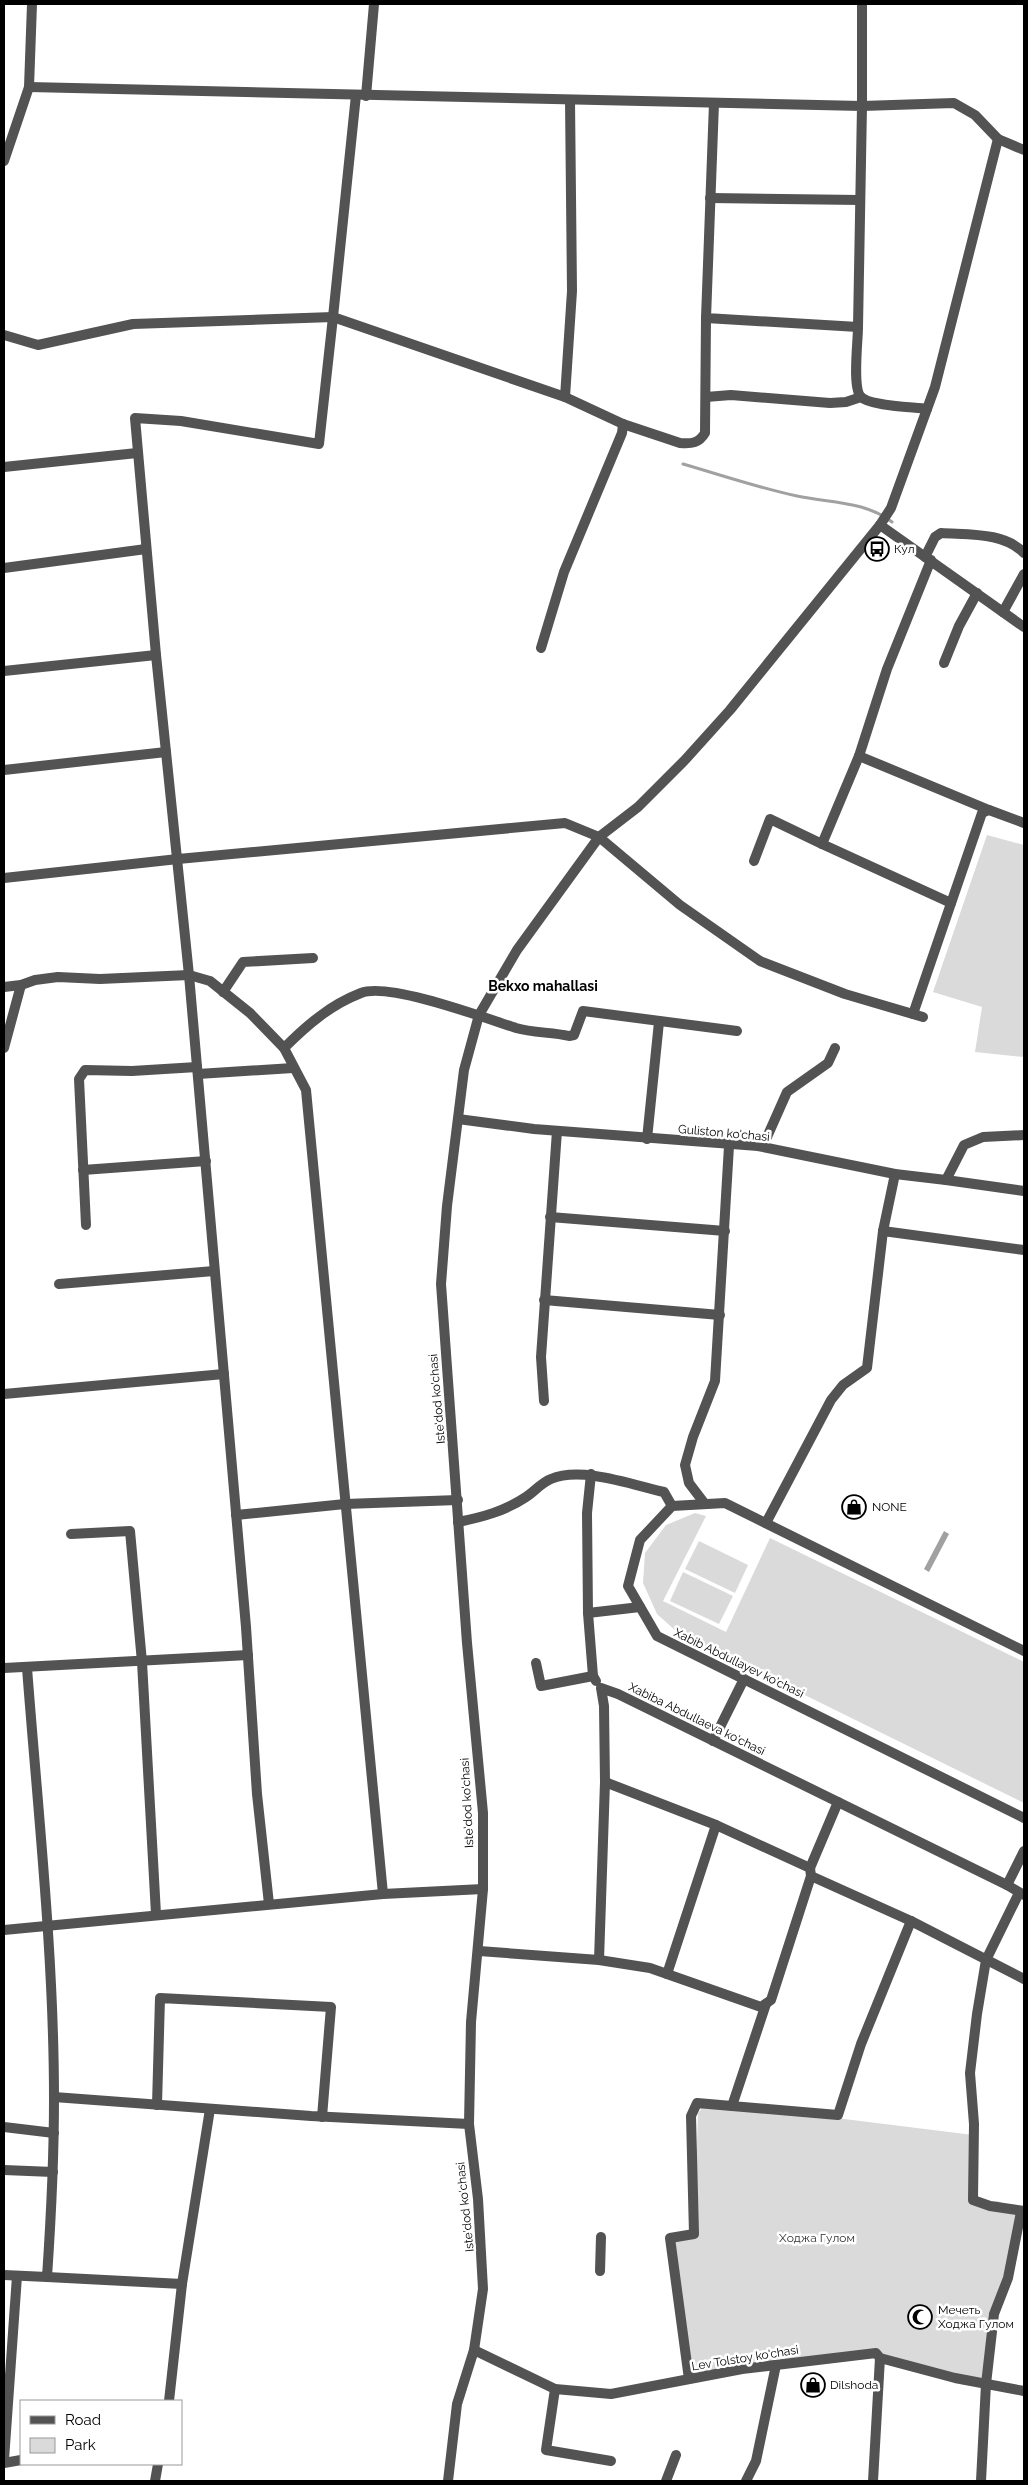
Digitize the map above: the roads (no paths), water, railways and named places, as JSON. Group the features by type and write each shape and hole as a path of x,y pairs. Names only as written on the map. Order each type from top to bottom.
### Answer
{"street":[{"path":"4,161 29,87 32,4"},
{"path":"269,1904 257,1794 248,1655 198,1070 156,655 135,418 180,421 319,444 333,317 374,4"},
{"path":"862,4 862,106 856,386 861,397 870,402 927,409"},
{"path":"29,87 862,106 954,103 975,115 998,139 1024,150"},
{"path":"565,397 572,291 570,100"},
{"path":"4,335 38,345 133,324 333,317 565,397 623,424 680,443 690,444 701,440 705,433 706,318 714,103"},
{"name":"Iste'dod ko'chasi","path":"448,2481 457,2404 474,2350 483,2289 483,2260 469,2124 471,2022 479,1951 483,1889 483,1813 467,1644 442,1284 447,1206 464,1070 479,1015 517,950 599,837 638,807 684,761 730,710 880,525 891,508 935,387 998,139"},
{"path":"710,198 860,200"},
{"path":"706,318 858,327"},
{"path":"706,396 732,395 830,404 846,402 861,397"},
{"path":"541,648 564,572 622,433 623,424"},
{"path":"4,467 137,453"},
{"path":"880,525 1024,627"},
{"path":"822,844 859,756 887,669 935,537 941,534 986,536 1014,543 1024,553"},
{"path":"4,568 146,549"},
{"path":"1003,612 1024,574"},
{"path":"944,663 959,626 977,593"},
{"path":"4,671 156,655"},
{"path":"4,770 166,752"},
{"path":"859,756 1024,823"},
{"path":"4,878 178,859 565,824 599,837 680,905 760,962 845,994 918,1016 951,902 982,813 989,810"},
{"path":"754,861 770,820 951,902"},
{"path":"223,992 244,962 313,958"},
{"path":"4,987 58,977 100,979 189,975 210,981 250,1013 284,1048 306,1090 383,1894"},
{"path":"4,1048 21,985"},
{"path":"284,1048 312,1019 362,992 389,993 447,1005 519,1028 569,1036 574,1035 583,1011 736,1031"},
{"path":"646,1138 659,1022"},
{"path":"758,1146 767,1137 787,1092 828,1063 835,1048"},
{"path":"86,1225 79,1079 85,1070 293,1068"},
{"name":"Guliston ko'chasi","path":"458,1119 557,1131 729,1146 758,1146 895,1174 1024,1191"},
{"path":"544,1401 541,1357 557,1131"},
{"path":"946,1180 964,1145 983,1137 1024,1134"},
{"path":"705,1504 689,1482 685,1465 693,1437 715,1381 729,1146"},
{"path":"83,1170 206,1161"},
{"path":"766,1523 831,1400 843,1386 867,1368 883,1231 895,1174"},
{"path":"550,1217 725,1231"},
{"path":"883,1231 1024,1250"},
{"path":"59,1284 214,1271"},
{"path":"544,1300 720,1315"},
{"path":"4,1394 224,1374"},
{"path":"458,1522 490,1516 525,1498 551,1479 591,1474 664,1492 672,1506 725,1503 1024,1651"},
{"path":"591,1474 587,1513 588,1613 593,1676 601,1688 604,1706 605,1782 599,1960"},
{"path":"236,1515 345,1504 458,1500"},
{"name":"Xabib Abdullayev ko'chasi","path":"672,1506 640,1540 628,1586 657,1636 1024,1818"},
{"path":"72,1534 130,1531 142,1662 156,1914"},
{"path":"588,1613 640,1607"},
{"path":"4,1668 248,1655"},
{"path":"536,1663 541,1686 593,1676"},
{"path":"27,1668 47,1926 54,2097 53,2172 47,2277"},
{"path":"713,1741 744,1679"},
{"name":"Xabiba Abdullaeva ko'chasi","path":"601,1688 618,1694 1007,1884 1022,1894"},
{"path":"605,1782 716,1825 1024,1979"},
{"path":"732,2106 766,2004 770,2000 810,1872 838,1802"},
{"path":"667,1974 716,1825"},
{"path":"1007,1884 1024,1851"},
{"path":"4,1930 156,1914 383,1894 483,1889"},
{"path":"981,2481 986,2384 994,2314 1008,2278 1023,2212 990,2206 973,2200 974,2124 970,2074 986,1960 1022,1894"},
{"path":"689,2379 670,2238 694,2234 692,2109 697,2103 838,2115 861,2044 911,1921"},
{"path":"479,1951 599,1960 650,1968 756,2007 766,2004"},
{"path":"157,2105 160,1998 331,2008 322,2117"},
{"path":"54,2097 322,2117 469,2124"},
{"path":"169,2400 182,2284 210,2109"},
{"path":"4,2127 54,2133"},
{"path":"4,2170 53,2172"},
{"path":"600,2271 601,2237"},
{"path":"4,2275 182,2284"},
{"path":"17,2276 4,2462 20,2460"},
{"name":"Lev Tolstoy ko'chasi","path":"474,2350 555,2389 611,2394 776,2365 876,2353 880,2358 986,2384 1024,2391"},
{"path":"873,2481 880,2358"},
{"path":"746,2481 756,2461 776,2365"},
{"path":"764,2367 773,2380"},
{"path":"555,2389 546,2450 611,2461"},
{"path":"666,2481 676,2455"},
{"path":"155,2481 158,2465"}],"waterway":[{"path":"683,464 783,493 859,506 882,515 892,522"}],"place":[{"name":"Кул","path":"877,549"},
{"name":"NONE","path":"854,1507"},
{"name":"Мечеть Ходжа Гулом","path":"920,2317"},
{"name":"Dilshoda","path":"813,2385"}],"district":[{"name":"Bekxo mahallasi","path":"543,986"}],"park label":[{"name":"Ходжа Гулом","path":"817,2238"}]}
